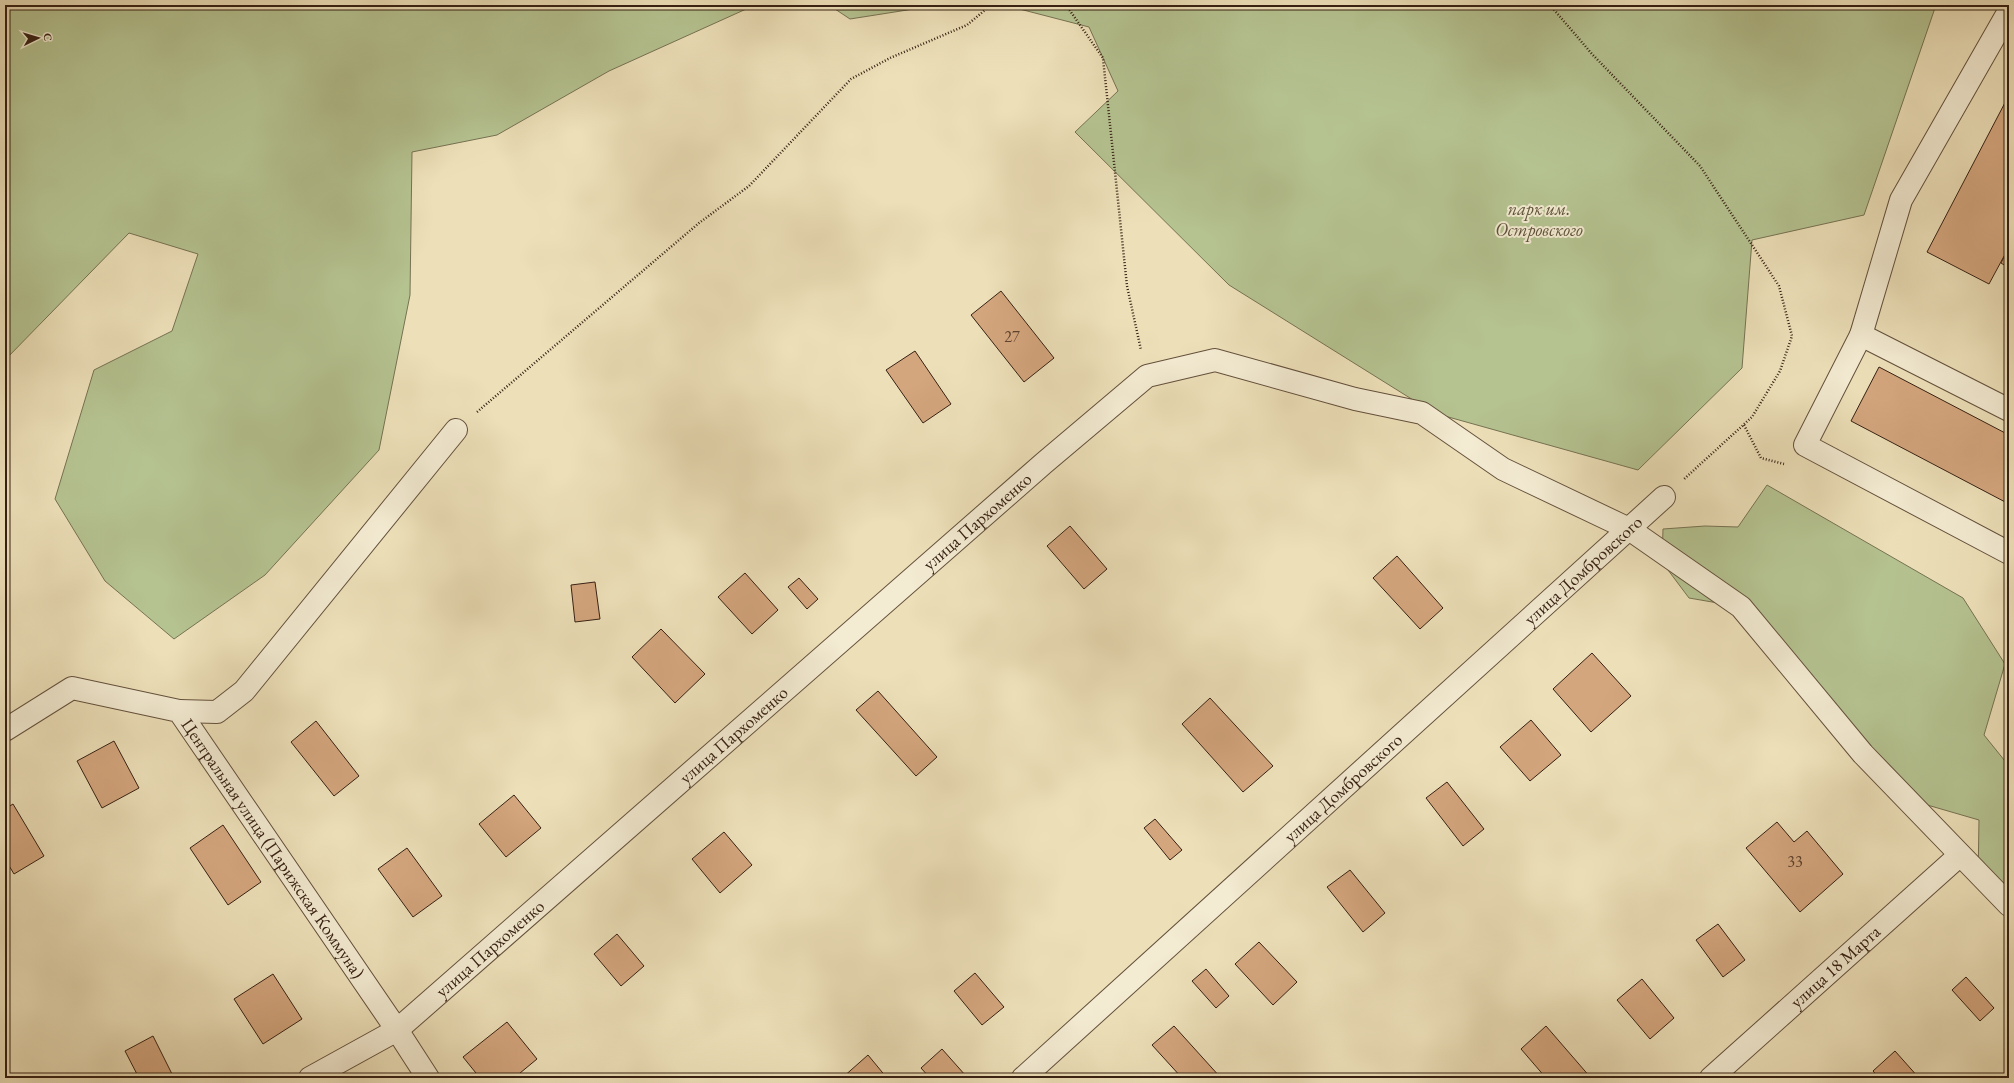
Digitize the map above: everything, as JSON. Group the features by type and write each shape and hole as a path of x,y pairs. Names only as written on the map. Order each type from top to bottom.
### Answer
{"street":[{"path":"2009,12 1901,200 1861,336 1805,445 2009,553"},
{"path":"1861,336 2009,410"},
{"path":"1146,376 1215,360 1355,399 1422,413 1503,469 1630,529 1741,607 1863,754 2009,905"},
{"name":"улица Пархоменко","path":"310,1078 397,1030 1044,463 1146,376"},
{"path":"179,711 217,712 244,691 456,430"},
{"name":"улица Домбровского","path":"1023,1078 1664,498"},
{"name":"Центральная улица (Парижская Коммуна)","path":"5,730 72,688 179,711 397,1030 428,1078"},
{"name":"улица 18 Марта","path":"1712,1078 1960,855"}],"path":[{"path":"456,430 699,223 749,186 851,79 890,58 967,25 991,5"},
{"path":"1066,5 1103,58 1127,286 1146,376"},
{"path":"1550,5 1592,54 1700,166 1779,286 1792,336 1780,371 1752,417 1664,498"},
{"path":"1744,425 1761,458 1794,466 1805,445"}],"green space":[{"path":"5,5 755,5 609,71 497,135 412,152 410,295 379,450 265,575 174,639 105,581 55,499 94,370 172,331 198,254 129,233 5,360"},
{"path":"829,5 939,5 850,19"},
{"name":"парк им. Островского","path":"1004,5 1936,5 1864,215 1752,240 1742,368 1638,470 1434,413 1229,285 1075,132 1118,91 1089,27"},
{"path":"1767,485 1963,598 2005,664 1984,735 2009,766 2009,918 1978,881 1979,820 1917,802 1741,607 1689,598 1662,562 1663,529 1705,526 1738,527"}],"building":[{"path":"2009,95 2009,247 1989,284 1927,252"},
{"path":"2009,247 2009,268 2001,263"},
{"path":"1001,291 1054,358 1024,382 971,315"},
{"path":"915,351 951,404 923,423 886,370"},
{"path":"1879,367 2009,435 2009,504 1851,421"},
{"path":"1070,526 1107,569 1084,589 1047,546"},
{"path":"1397,556 1443,608 1420,629 1373,578"},
{"path":"745,573 778,610 752,634 718,597"},
{"path":"799,578 818,599 807,609 788,587"},
{"path":"595,582 600,619 575,622 571,585"},
{"path":"661,629 705,674 675,703 632,657"},
{"path":"1592,653 1631,696 1591,732 1553,689"},
{"path":"878,691 937,757 916,776 856,710"},
{"path":"1210,698 1273,766 1243,792 1182,724"},
{"path":"1531,720 1561,755 1530,781 1500,747"},
{"path":"316,721 359,776 334,796 291,742"},
{"path":"114,741 139,788 102,808 77,761"},
{"path":"1447,782 1484,829 1463,846 1426,798"},
{"path":"514,795 541,828 506,857 479,824"},
{"path":"13,804 44,856 14,874 5,859 5,809"},
{"path":"1155,819 1182,850 1170,860 1144,828"},
{"path":"1777,822 1794,842 1807,831 1843,874 1800,912 1746,848"},
{"path":"223,825 261,882 228,905 190,848"},
{"path":"724,832 752,865 720,893 692,859"},
{"path":"407,848 442,896 413,917 378,869"},
{"path":"1350,870 1385,913 1363,932 1327,887"},
{"path":"1718,924 1745,960 1723,977 1696,940"},
{"path":"617,934 644,966 621,986 594,954"},
{"path":"1259,942 1297,982 1273,1005 1235,964"},
{"path":"1206,969 1229,996 1216,1008 1192,981"},
{"path":"975,973 1004,1007 982,1025 954,991"},
{"path":"273,974 302,1019 263,1044 234,999"},
{"path":"1966,977 1994,1008 1980,1021 1952,990"},
{"path":"1642,979 1674,1018 1650,1039 1617,1000"},
{"path":"507,1022 537,1059 514,1078 480,1078 463,1057"},
{"path":"1174,1026 1221,1078 1182,1078 1152,1045"},
{"path":"1546,1026 1591,1078 1546,1078 1521,1049"},
{"path":"153,1036 174,1078 139,1078 125,1051"},
{"path":"942,1049 966,1076 964,1078 930,1078 921,1068"},
{"path":"1895,1051 1919,1078 1879,1078 1873,1071"},
{"path":"868,1055 887,1078 842,1078"}]}
